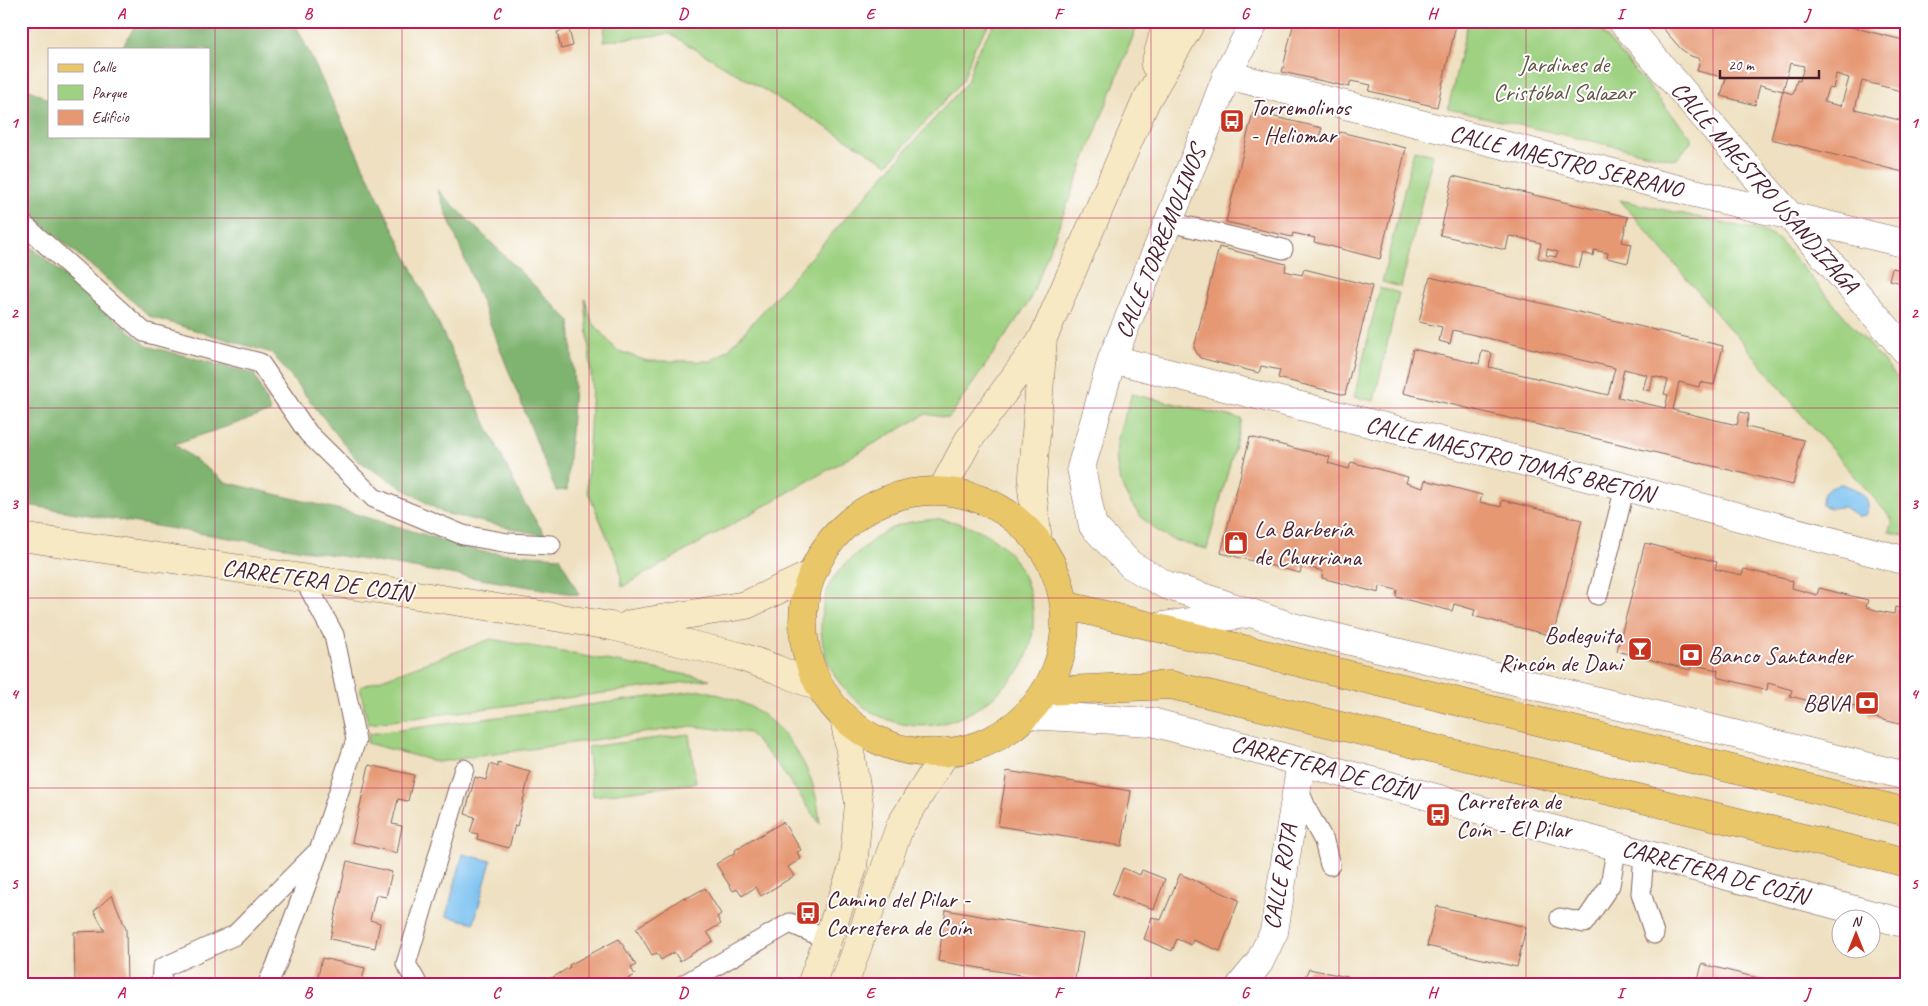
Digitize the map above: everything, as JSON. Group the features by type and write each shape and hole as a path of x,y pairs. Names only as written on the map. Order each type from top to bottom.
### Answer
{"main road":[{"path":"1146,101 1167,21"},
{"path":"942,490 968,441 1042,338 1146,101 1192,21"},
{"path":"1038,541 1032,489 1042,338"},
{"path":"942,490 979,500 1014,517 1038,541 1056,571 1065,605 1065,635 1058,664 1045,691 1026,715 1002,733 975,746 946,752 909,750 874,738 844,717 821,688 808,662 803,633 803,604 810,575 831,539 862,511 901,494 942,490"},
{"name":"CARRETERA DE COÍN","path":"26,543 303,577 611,626 739,656 821,688"},
{"name":"CARRETERA DE COÍN","path":"611,626 665,620 746,605 810,575"},
{"path":"1065,605 1907,812"},
{"path":"1045,691 1171,685 1907,863"},
{"path":"811,985 853,868 859,803 844,717"},
{"path":"844,985 900,826 946,752"}],"street":[{"name":"CALLE TORREMOLINOS","path":"1253,613 1166,585 1131,565 1093,526 1081,468 1112,359 1227,75 1255,21"},
{"name":"CALLE MAESTRO USANDIZAGA","path":"1622,21 1907,352"},
{"name":"CALLE MAESTRO SERRANO","path":"1227,75 1792,217 1907,244"},
{"name":"CALLE MAESTRO TOMÁS BRETÓN","path":"1112,359 1626,487 1907,561"},
{"path":"1154,627 1253,613 1293,627 1907,776"},
{"name":"CARRETERA DE COÍN","path":"1026,715 1152,722 1299,773 1617,846 1907,924"},
{"name":"CALLE ROTA","path":"1241,985 1259,963 1274,932 1299,773"}],"lane":[{"path":"21,222 144,332 260,363 308,433 374,498 463,535 508,543 551,545"},
{"path":"1169,222 1283,250"},
{"path":"1598,595 1626,487"},
{"path":"267,985 276,966 320,848 356,740 334,635 303,577"},
{"path":"418,985 406,964 464,769"},
{"path":"1299,773 1308,812 1324,841 1330,865"},
{"path":"1560,918 1584,923 1610,885 1617,846"},
{"path":"161,985 162,968 235,935 320,848"},
{"path":"1644,854 1641,892 1654,934"},
{"path":"683,985 790,923 827,939"}],"green space":[{"path":"138,21 294,21 523,501 546,536 443,513 357,460 272,353 151,317 21,206 21,85 48,99 48,138 210,138 210,48 122,48"},
{"path":"605,21 991,21 973,50 963,80 888,164 670,34 604,41"},
{"path":"996,21 1139,21 1029,302 949,418 926,414 622,587 619,564 587,490 592,385 585,299 592,322 616,350 647,361 711,361 729,349 967,82 976,54"},
{"name":"Jardines de Cristóbal Salazar","path":"1468,21 1593,21 1691,137 1691,142 1676,160 1448,109"},
{"path":"1414,150 1433,155 1401,287 1382,282"},
{"path":"437,189 570,321 574,386 567,490 556,491"},
{"path":"1620,200 1765,232 1779,240 1907,389 1907,536 1889,532 1892,519"},
{"path":"21,238 147,346 254,374 271,412 174,444 225,482 349,512 482,552 560,557 579,595 21,504"},
{"path":"1380,288 1399,293 1374,401 1354,397"},
{"path":"1132,394 1242,419 1207,549 1174,540 1148,523 1128,498 1121,484 1117,469 1116,453 1119,432"},
{"path":"940,519 983,532 999,543 1013,557 1023,574 1030,592 1033,630 1029,649 1022,667 996,695 970,713 956,719 926,726 911,725 895,722 878,715 862,706 849,694 829,665 821,631 822,612 832,580 843,566 868,544 892,528 916,521"},
{"path":"491,639 710,679 368,724 360,687"},
{"path":"702,690 750,706 766,717 785,736 807,769 812,781 820,824 778,765 749,733 692,726 438,762 367,743 369,734"},
{"path":"689,734 696,783 593,796 587,747"}],"water":[{"path":"1841,484 1858,491 1866,499 1868,509 1865,515 1858,517 1844,507 1830,508 1822,505 1824,493 1829,488"},
{"path":"463,854 491,861 474,923 446,916"}],"building":[{"path":"1294,21 1457,21 1437,107 1369,91 1371,85 1351,81 1349,87 1282,72"},
{"path":"1661,21 1827,21 1907,41 1907,104 1903,103 1905,92 1862,81 1855,109 1907,122 1907,173 1771,139 1783,91 1760,85 1755,105 1721,96 1726,78 1697,71 1700,59 1691,56 1681,49 1660,25","holes":["1790,63 1804,66 1800,81 1797,80 1793,94 1783,91","1836,74 1849,78 1841,106 1824,102 1828,88 1833,89"]},
{"path":"569,29 573,46 561,49 557,32"},
{"path":"1253,112 1322,128 1320,134 1338,138 1340,132 1406,148 1380,259 1314,242 1315,238 1293,233 1292,237 1226,222"},
{"path":"1453,176 1628,217 1622,242 1632,244 1628,263 1607,258 1608,253 1594,250 1593,256 1583,253 1579,268 1538,258 1541,243 1517,237 1509,236 1506,250 1440,235","holes":["1547,249 1558,252 1556,257 1546,255"]},
{"path":"1219,247 1286,264 1285,271 1302,275 1304,269 1372,286 1345,395 1278,378 1280,370 1261,366 1259,373 1200,358 1194,348"},
{"path":"1892,268 1907,271 1907,284 1889,280"},
{"path":"1430,277 1723,346 1714,385 1700,382 1699,387 1679,382 1673,410 1737,425 1740,412 1749,414 1746,427 1804,440 1793,485 1403,393 1413,349 1479,364 1482,351 1492,353 1489,367 1608,395 1615,368 1453,330 1450,344 1439,341 1442,327 1419,322","holes":["1624,369 1647,375 1643,389 1650,391 1653,376 1668,380 1664,394 1668,395 1665,408 1618,397"]},
{"path":"1250,437 1330,457 1328,463 1349,469 1351,462 1408,477 1406,483 1423,488 1425,480 1482,495 1480,502 1501,507 1502,500 1582,520 1553,636 1473,616 1475,610 1454,604 1452,611 1396,597 1397,590 1380,586 1379,593 1322,578 1323,571 1302,566 1300,573 1221,553"},
{"path":"1645,543 1717,562 1715,569 1742,575 1744,569 1793,581 1792,588 1817,595 1819,588 1868,600 1866,607 1879,611 1894,614 1895,607 1907,610 1907,726 1868,716 1869,709 1842,703 1841,709 1790,696 1792,690 1768,683 1767,690 1717,677 1718,670 1692,664 1690,670 1617,651"},
{"path":"498,763 530,772 517,826 515,825 509,848 477,839 478,834 470,832 475,817 465,814 475,777 486,780 490,764 498,767"},
{"path":"369,765 414,775 408,801 398,799 392,824 402,826 397,853 352,842"},
{"path":"1007,771 1131,791 1122,846 998,826"},
{"path":"783,822 801,850 797,852 801,859 788,867 794,876 761,896 756,887 742,896 738,889 733,891 716,864 736,852 735,850"},
{"path":"347,861 392,872 386,897 376,895 370,920 380,923 375,948 330,939"},
{"path":"1123,868 1140,875 1142,870 1165,879 1154,909 1112,895"},
{"path":"1180,874 1239,900 1220,951 1193,940 1191,945 1177,939 1172,951 1144,939 1152,917 1161,920"},
{"path":"705,888 721,914 717,917 721,924 707,932 713,941 680,961 674,952 661,960 657,953 652,955 636,928 684,897 685,899"},
{"path":"112,895 126,929 127,985 75,985 74,932 105,931 94,911"},
{"path":"1437,906 1526,927 1517,967 1427,946"},
{"path":"946,910 1083,934 1074,984 938,961"},
{"path":"619,939 636,965 631,968 635,975 621,983 623,985 554,985 550,979 570,967 569,965"},
{"path":"322,958 365,968 362,980 378,985 316,985"},
{"path":"1702,964 1782,984 1782,985 1697,985"},
{"path":"1309,969 1381,984 1381,985 1300,985"}],"place":[{"name":"Torremolinos - Heliomar","path":"1232,121"},
{"name":"La Barbería de Churriana","path":"1236,543"},
{"name":"Bodeguita Rincón de Dani","path":"1640,649"},
{"name":"Banco Santander","path":"1691,655"},
{"name":"BBVA","path":"1867,703"},
{"name":"Carretera de Coín - El Pilar","path":"1438,815"},
{"name":"Camino del Pilar - Carretera de Coín","path":"808,913"}]}
